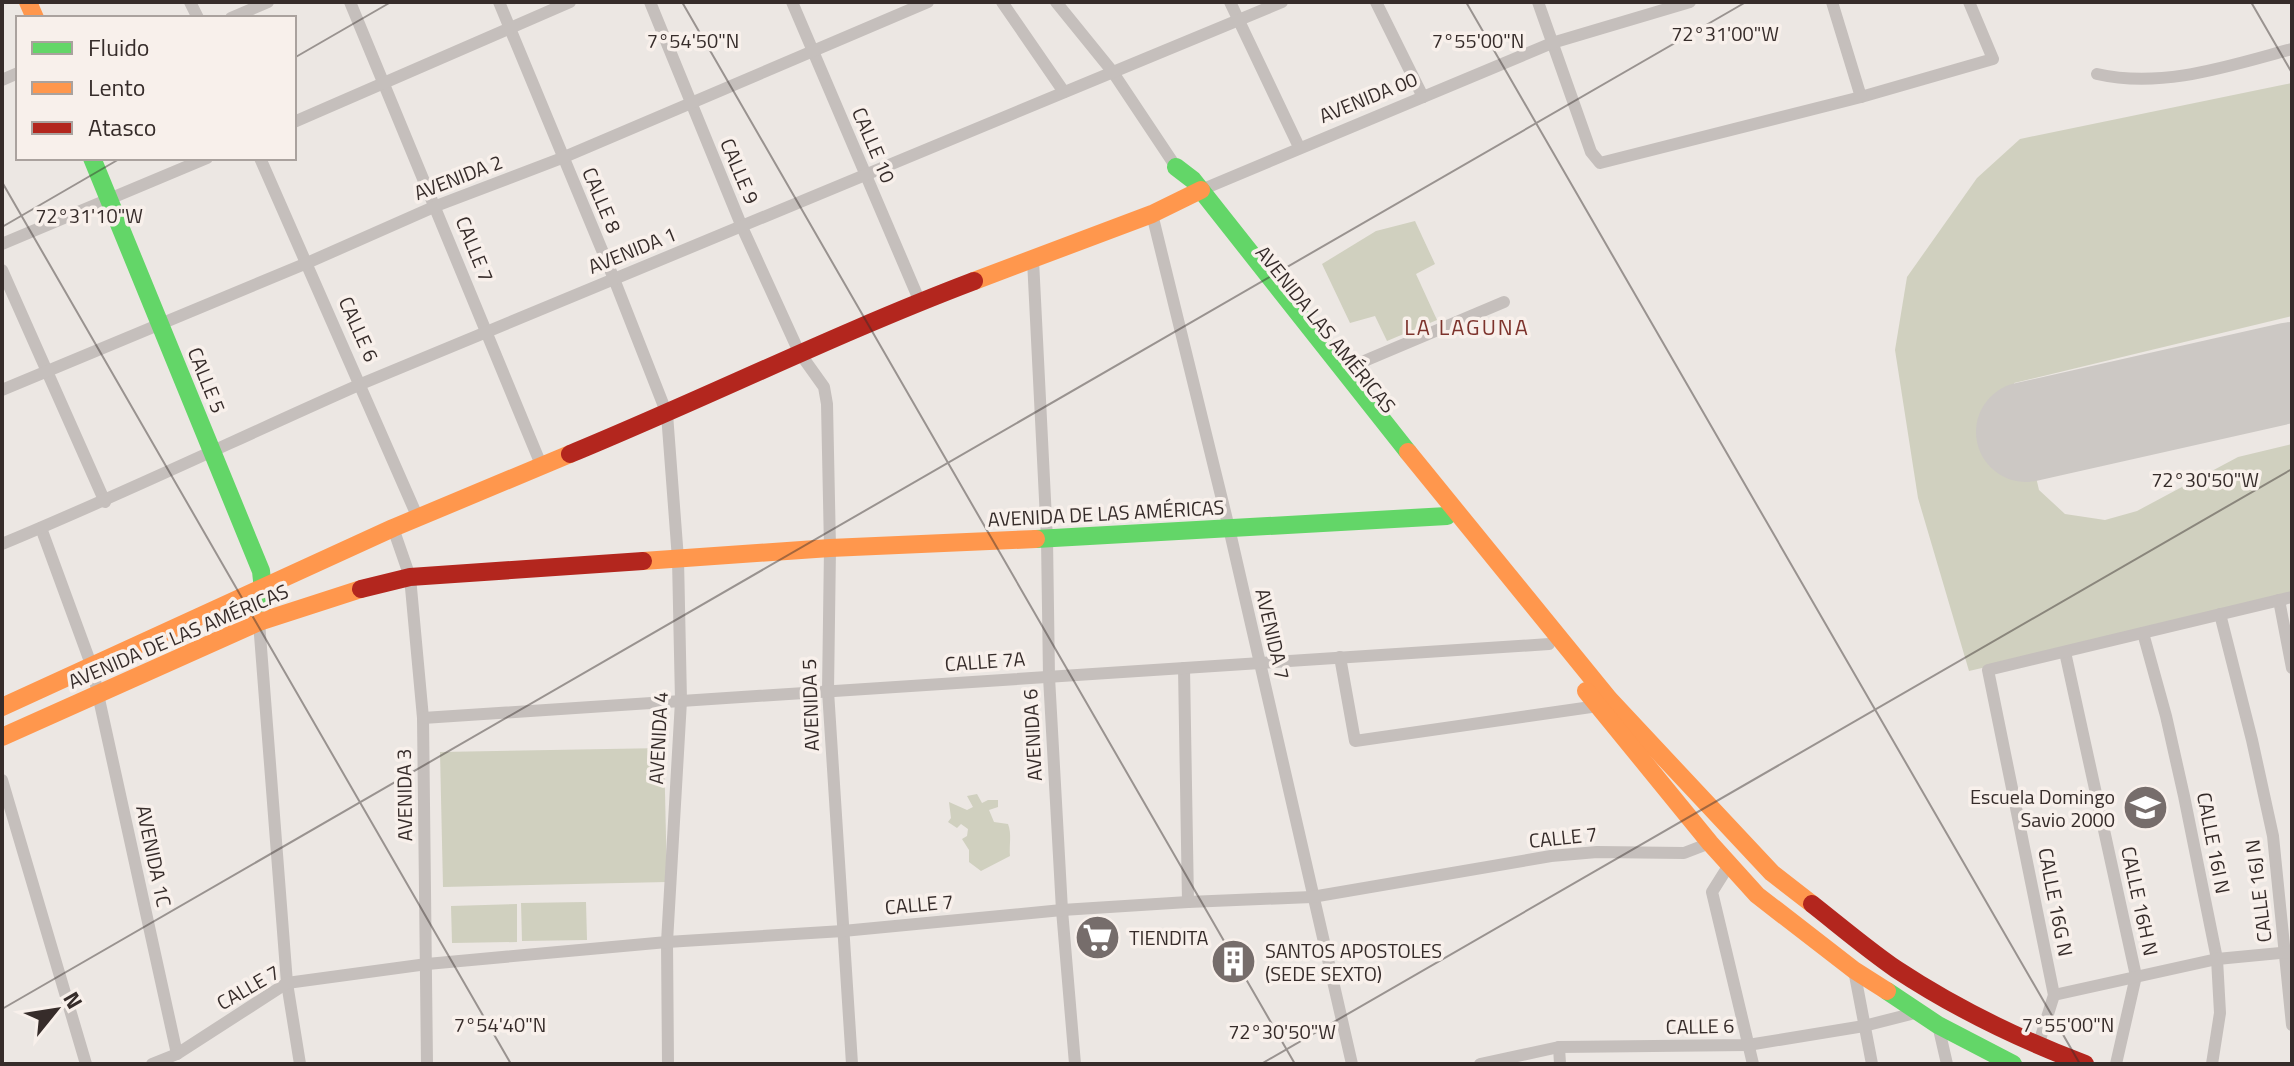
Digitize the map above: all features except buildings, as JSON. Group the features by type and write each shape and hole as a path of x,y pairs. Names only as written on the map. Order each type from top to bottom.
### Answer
{"main road":[{"name":"CALLE 5","path":"93,160 261,571 263,590 259,622"},
{"path":"1176,167 1193,180 1196,193 1609,699 1772,873 1895,968 2048,1054 2085,1064"},
{"name":"AVENIDA DE LAS AMÉRICAS","path":"2,707 393,528 667,414 799,352 920,302 1152,214 1196,193"},
{"name":"AVENIDA LAS AMÉRICAS","path":"1196,193 1447,516"},
{"path":"1447,516 1710,843 1757,895 1854,970 1938,1025 2013,1064"},
{"name":"AVENIDA DE LAS AMÉRICAS","path":"2,737 259,622 336,595 410,577 830,548 1447,516"}],"street":[{"path":"236,16 268,2"},
{"name":"CALLE 7","path":"350,2 542,467"},
{"name":"CALLE 8","path":"499,2 667,414"},
{"path":"296,121 570,2"},
{"name":"CALLE 9","path":"650,2 742,227 799,352"},
{"name":"CALLE 10","path":"792,2 920,302"},
{"name":"AVENIDA 2","path":"2,390 436,206 562,158 928,2"},
{"path":"1002,2 1064,92"},
{"path":"1056,2 1112,71 1176,167"},
{"path":"1230,2 1299,147"},
{"name":"AVENIDA 1","path":"2,544 105,502 211,450 361,384 1282,2"},
{"path":"1376,2 1423,97"},
{"path":"1538,2 1591,152 1600,163 1861,97 1993,59 1969,2"},
{"name":"AVENIDA 00","path":"1196,193 1552,43 1690,2"},
{"path":"1832,2 1861,97"},
{"path":"2097,74 2125,81 2208,72 2292,49"},
{"path":"2,244 202,160"},
{"name":"CALLE 6","path":"261,160 418,518"},
{"name":"AVENIDA 7","path":"1152,214 1229,528 1352,1064"},
{"name":"AVENIDA 6","path":"1033,260 1047,539 1049,677 1062,910 1075,1064"},
{"path":"2,270 105,502"},
{"path":"1343,370 1504,302"},
{"name":"AVENIDA 5","path":"799,352 824,387 827,404 830,548 828,691 852,1064"},
{"name":"AVENIDA 4","path":"667,414 678,559 681,701 667,942 668,1064"},
{"name":"AVENIDA 1C","path":"41,528 92,667 177,1054"},
{"name":"AVENIDA 3","path":"393,528 410,577 423,718 427,1064"},
{"path":"2065,652 2286,599 2292,668"},
{"name":"CALLE 16J N","path":"2220,614 2273,836 2289,952 2292,1025"},
{"path":"259,622 287,983 300,1064"},
{"name":"CALLE 16I N","path":"2143,633 2181,783 2217,959 2220,1013 2212,1064"},
{"name":"CALLE 7A","path":"423,718 1549,644"},
{"name":"CALLE 16G N","path":"2048,1054 2054,995 1988,670 2065,652"},
{"name":"CALLE 16H N","path":"2065,652 2136,976 2116,1064"},
{"path":"1340,657 1355,741 1598,706"},
{"path":"1184,668 1188,902"},
{"path":"2,780 86,1064"},
{"name":"CALLE 7","path":"152,1064 177,1054 287,983 427,964 667,942 843,931 1062,910 1312,897 1551,856 1597,852 1684,853 1710,843"},
{"path":"1729,865 1712,892 1753,1064"},
{"path":"2054,995 2217,959 2289,952"},
{"path":"1854,970 1872,1064"},
{"name":"CALLE 6","path":"1480,1064 1559,1047 1748,1045 1864,1026 1919,1012"},
{"path":"1938,1025 1947,1064"},
{"path":"1559,1047 1560,1064"}],"green space":[{"path":"2292,83 2292,316 2014,383 2039,490 2065,514 2105,520 2137,511 2238,457 2292,444 2292,596 1969,671 1918,498 1895,350 1907,277 1977,178 2020,139"},
{"path":"1415,221 1435,264 1416,274 1437,320 1387,341 1375,316 1350,323 1322,264 1376,231"},
{"path":"664,748 667,882 443,887 440,752"},
{"path":"977,794 982,803 998,800 998,807 989,810 994,822 1008,824 1010,836 1010,856 981,871 969,862 969,850 962,839 967,836 968,829 961,824 957,828 948,822 951,818 949,802 967,810 973,807 967,796"},
{"path":"586,902 587,940 522,941 521,903"},
{"path":"517,904 517,942 452,943 451,906"}],"runway":[{"path":"2026,432 2292,372"}],"traffic: fast":[{"path":"93,160 261,571 263,590 259,622"},
{"path":"1176,167 1193,180 1408,452"},
{"path":"1036,539 1447,516"},
{"path":"1887,991 1938,1025 2013,1064"}],"traffic: slow":[{"path":"28,2 34,16"},
{"path":"974,281 1152,214 1201,190"},
{"path":"1408,452 1609,699 1772,873 1812,904"},
{"path":"2,707 393,528 570,454"},
{"path":"643,561 830,548 1036,539"},
{"path":"2,737 259,622 361,589"},
{"path":"1586,691 1710,843 1757,895 1854,970 1887,991"}],"traffic: jam":[{"path":"570,454 872,322 974,281"},
{"path":"361,589 410,577 643,561"},
{"path":"1812,904 1885,961 1941,997 2012,1033 2085,1064"}],"place":[{"name":"Escuela Domingo Savio 2000","path":"2146,807"},
{"name":"TIENDITA","path":"1098,937"},
{"name":"SANTOS APOSTOLES (SEDE SEXTO)","path":"1234,962"}],"district":[{"name":"LA LAGUNA","path":"1467,327"}]}
